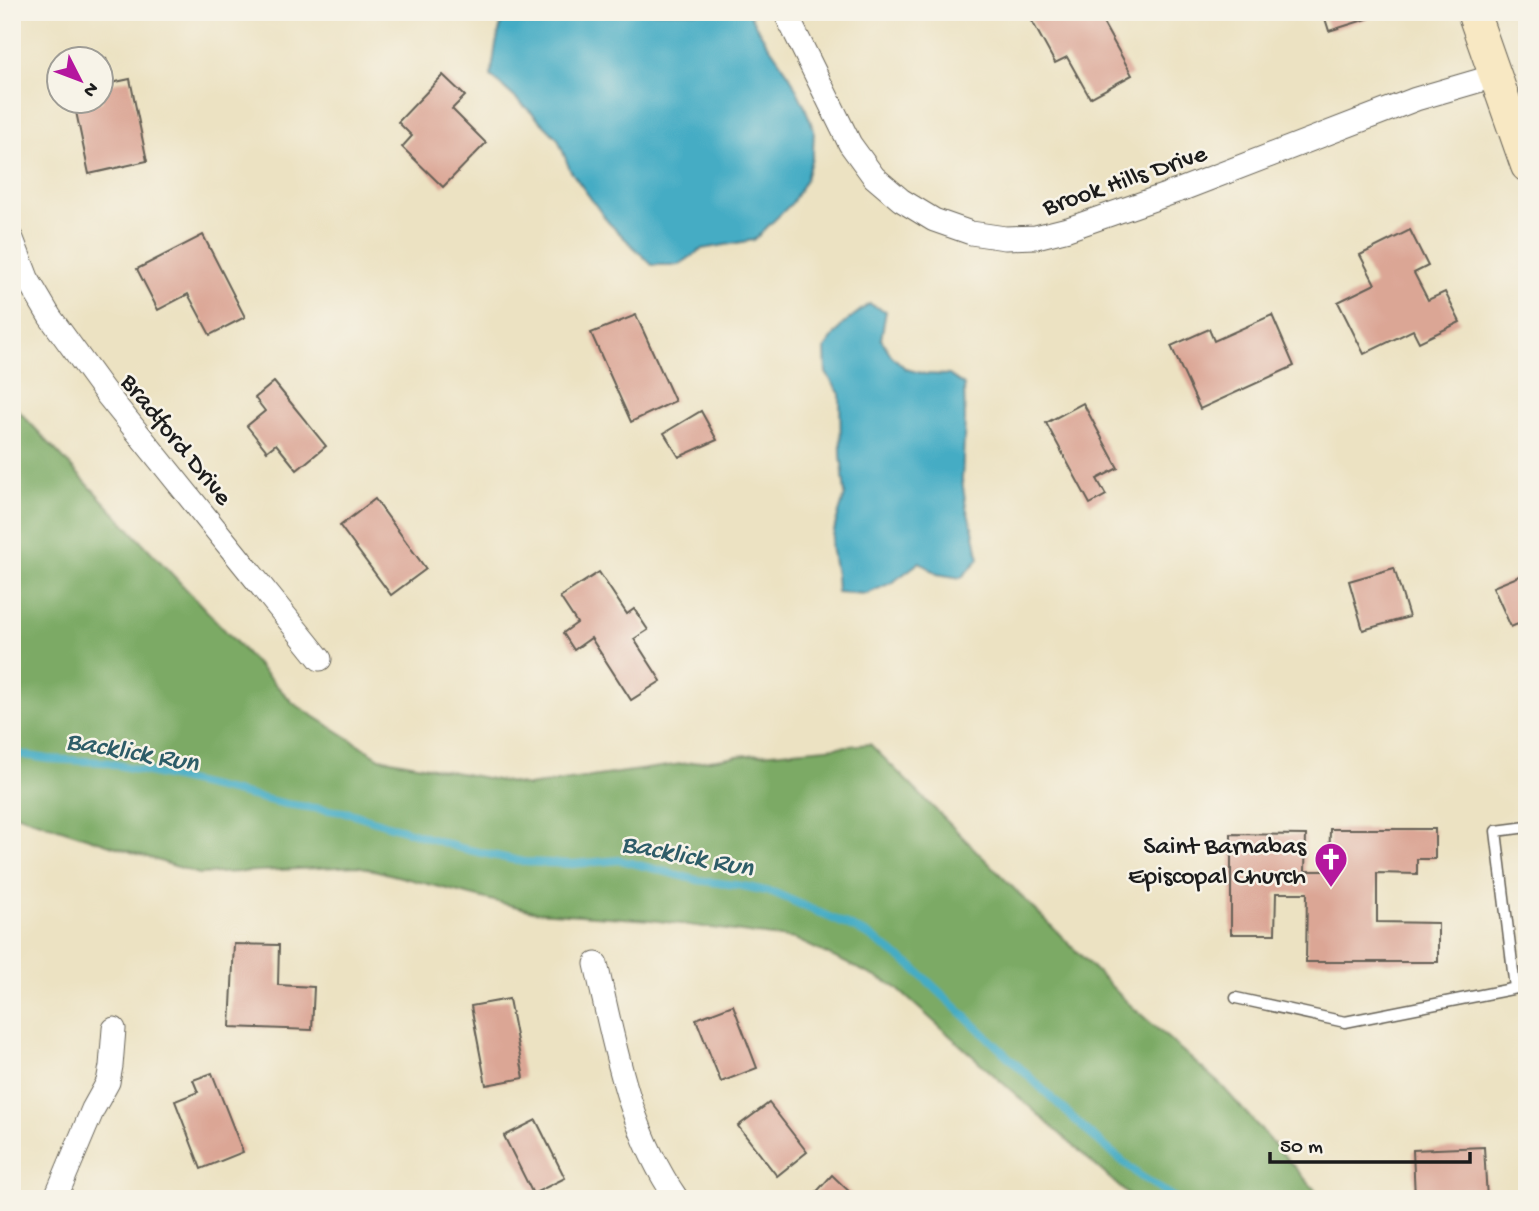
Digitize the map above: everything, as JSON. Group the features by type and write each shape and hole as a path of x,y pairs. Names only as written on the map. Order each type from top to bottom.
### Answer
{"main road":[{"path":"1473,12 1527,166"}],"street":[{"name":"Brook Hills Drive","path":"785,12 850,144 874,177 901,200 934,220 971,233 1005,238 1036,237 1068,229 1181,190 1416,99 1495,76"},
{"name":"Bradford Drive","path":"12,239 27,278 50,317 96,380 320,659"},
{"path":"596,964 626,1092 643,1139 677,1199"},
{"path":"55,1199 93,1109 108,1082 114,1029"}],"lane":[{"path":"1236,998 1345,1022 1521,987 1496,831 1527,827"}],"green space":[{"path":"17,409 293,703 380,758 528,786 737,756 870,744 1128,1003 1221,1085 1323,1199 1133,1199 893,985 795,939 651,920 537,912 358,866 199,874 12,813 12,411"}],"water":[{"path":"504,12 748,12 790,76 814,130 813,153 806,179 792,203 754,240 702,249 679,265 652,265 608,222 570,170 558,139 491,76"},
{"path":"869,304 886,311 881,339 891,355 906,369 925,374 949,375 964,385 962,480 979,559 961,578 937,574 920,562 893,582 867,594 837,592 831,546 845,494 840,394 826,373 825,348 843,324"}],"building":[{"path":"1027,12 1097,12 1132,75 1090,98 1067,57 1055,63"},
{"path":"1323,12 1368,12 1370,18 1329,31"},
{"path":"443,75 465,96 452,109 486,143 443,187 402,147 412,136 398,122"},
{"path":"130,79 147,161 89,174 77,116 116,116 116,82"},
{"path":"1410,230 1428,266 1414,273 1428,300 1445,292 1460,322 1419,342 1413,330 1364,354 1338,302 1375,284 1360,255"},
{"path":"203,235 245,317 210,335 188,294 158,310 137,269"},
{"path":"636,315 675,401 631,422 591,333"},
{"path":"1272,315 1294,366 1200,409 1171,346 1209,329 1214,341"},
{"path":"274,382 326,446 297,470 276,444 267,451 247,426 265,411 255,398"},
{"path":"1083,403 1118,468 1097,479 1106,495 1090,504 1046,423"},
{"path":"701,411 717,440 679,457 664,433"},
{"path":"375,499 426,569 391,595 340,526"},
{"path":"1394,568 1409,617 1363,630 1349,581"},
{"path":"599,572 627,614 634,609 648,630 634,639 661,681 631,700 591,638 574,650 563,633 577,623 560,597"},
{"path":"1527,573 1527,640 1520,623 1511,627 1493,587"},
{"path":"1330,829 1435,829 1435,859 1417,859 1417,874 1377,873 1377,922 1438,923 1438,962 1306,962 1307,893 1276,893 1275,934 1231,934 1231,834 1306,835 1305,871 1329,871"},
{"path":"234,944 279,945 278,985 314,987 312,1030 230,1027"},
{"path":"509,999 524,1078 486,1085 471,1006"},
{"path":"733,1005 757,1068 721,1082 696,1019"},
{"path":"212,1073 243,1152 201,1169 175,1101 198,1092 193,1080"},
{"path":"769,1103 807,1152 777,1176 738,1126"},
{"path":"536,1120 565,1178 533,1194 504,1136"},
{"path":"1484,1147 1487,1199 1415,1199 1413,1150"},
{"path":"832,1175 857,1199 810,1199"}],"waterway":[{"name":"Backlick Run","path":"12,753 48,759 105,762 286,804 350,813 460,848 524,862 573,864 620,860 697,880 775,893 867,934 913,967 1089,1133 1140,1176 1176,1199"}],"place":[{"name":"Saint Barnabas Episcopal Church","path":"1331,889"}]}
